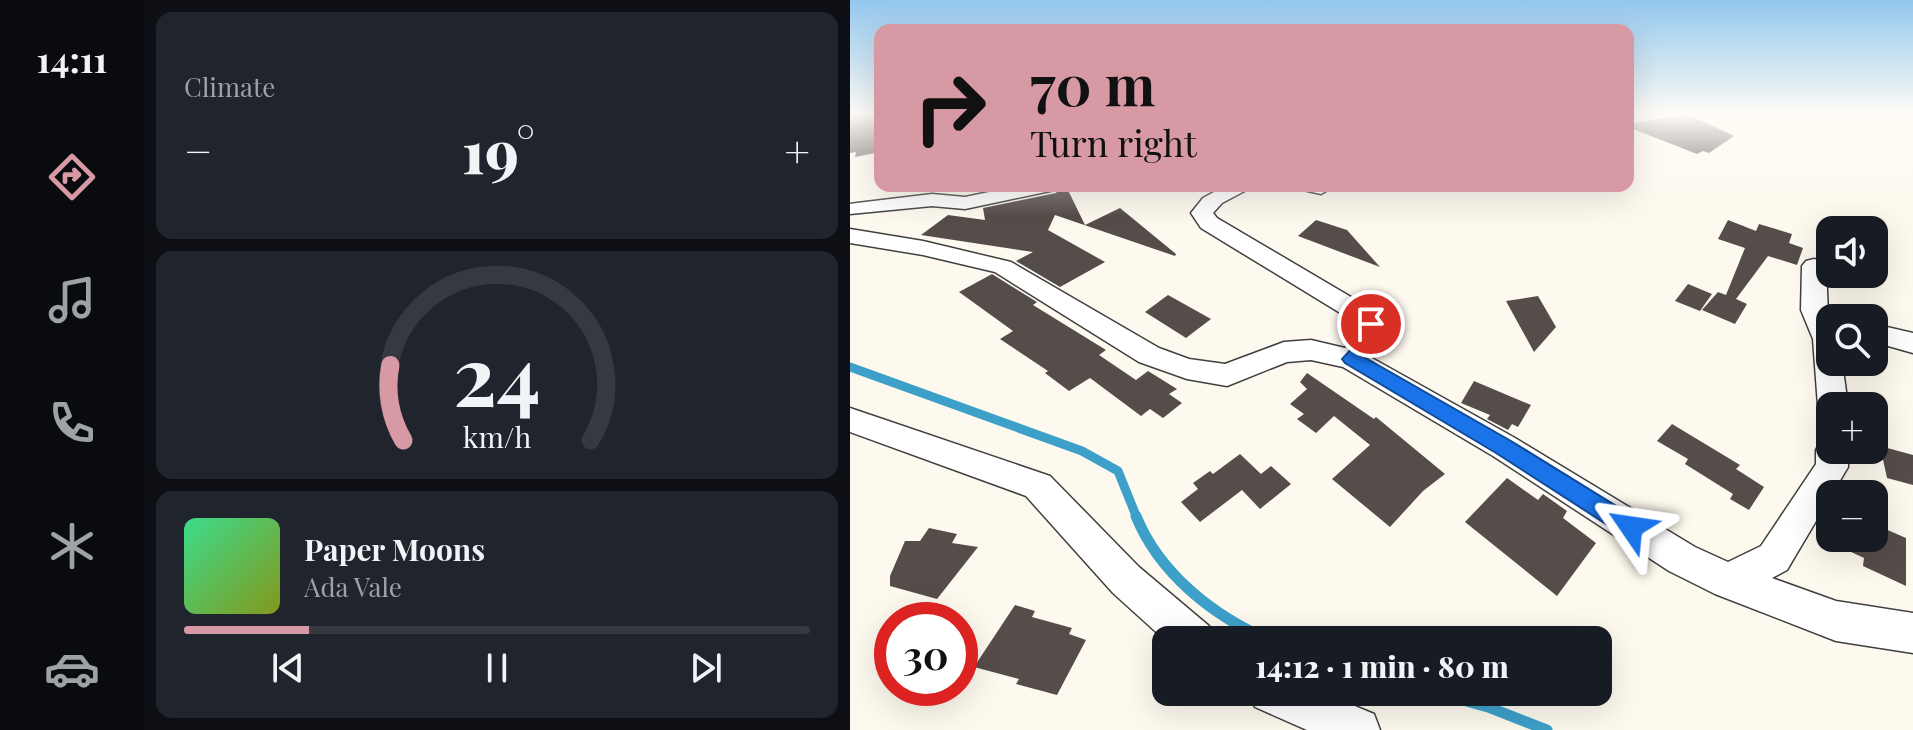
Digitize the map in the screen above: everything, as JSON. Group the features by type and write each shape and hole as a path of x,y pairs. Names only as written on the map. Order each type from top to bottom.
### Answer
{"street":[{"path":"852,221 874,191"},
{"path":"852,221 932,200 982,201 1022,192"},
{"path":"1228,192 1208,204 1202,213 1209,223 1364,316 1371,324 1364,346 1351,359"},
{"path":"982,201 1016,215"},
{"path":"852,221 923,248 1003,267 1149,355 1187,369 1227,375 1284,352 1311,350 1351,359 1504,447 1682,559 1728,581 1836,621 1913,633"},
{"path":"1814,266 1816,312"},
{"path":"1888,337 1913,343"},
{"path":"850,420 1038,486 1126,580 1179,626"},
{"path":"1728,581 1774,558 1832,464"},
{"path":"1302,706 1358,730"}],"building":[{"path":"850,148 874,148 874,153 855,157 856,152 850,153"},
{"path":"1682,148 1716,148 1709,153 1703,151 1697,154"},
{"path":"1069,192 1085,225 1120,208 1175,256 1055,215 1048,230 1105,262 1060,287 1016,261 1033,252 921,235 948,215 985,220 983,208"},
{"path":"1316,220 1347,230 1380,267 1298,236"},
{"path":"1728,220 1756,231 1759,224 1792,234 1789,243 1803,248 1797,265 1768,256 1736,299 1747,304 1735,324 1702,310 1718,292 1726,295 1745,248 1718,239"},
{"path":"992,274 1037,302 1033,305 1106,350 1099,355 1136,380 1148,371 1177,389 1169,394 1182,403 1163,418 1150,409 1141,416 1090,378 1069,391 1045,373 1048,371 1000,339 1013,331 959,292"},
{"path":"1688,284 1712,294 1700,311 1675,301"},
{"path":"1168,295 1211,319 1186,338 1145,312"},
{"path":"1538,296 1556,327 1534,352 1506,301"},
{"path":"1307,373 1374,419 1376,417 1445,474 1423,491 1390,527 1332,479 1370,445 1334,416 1316,433 1297,419 1304,414 1290,404 1307,389 1300,382"},
{"path":"1474,381 1531,405 1518,427 1512,424 1508,430 1487,419 1490,415 1461,403"},
{"path":"1672,424 1740,465 1736,469 1764,487 1749,510 1730,499 1733,494 1685,464 1688,459 1657,441"},
{"path":"1888,448 1913,455 1913,485 1887,478 1884,464 1888,464"},
{"path":"1240,454 1261,474 1271,466 1291,484 1260,509 1242,490 1200,522 1181,502 1198,489 1193,483 1210,471 1213,474"},
{"path":"1507,478 1538,500 1543,494 1567,511 1563,518 1596,543 1557,596 1465,522"},
{"path":"929,528 957,534 952,543 978,547 937,599 890,586 890,576 905,541 920,541"},
{"path":"1888,530 1906,538 1906,586 1863,566 1864,558 1851,552 1888,552"},
{"path":"1015,605 1035,611 1032,617 1072,628 1069,634 1086,640 1057,695 1016,684 1019,679 978,668 978,661"}],"waterway":[{"path":"850,367 1082,451 1118,471 1137,518"},
{"path":"1136,516 1146,537 1173,574 1208,605 1241,626"},
{"path":"1484,706 1547,730"}],"route":[{"path":"1371,324 1364,346 1351,359 1504,447 1631,527"}]}
